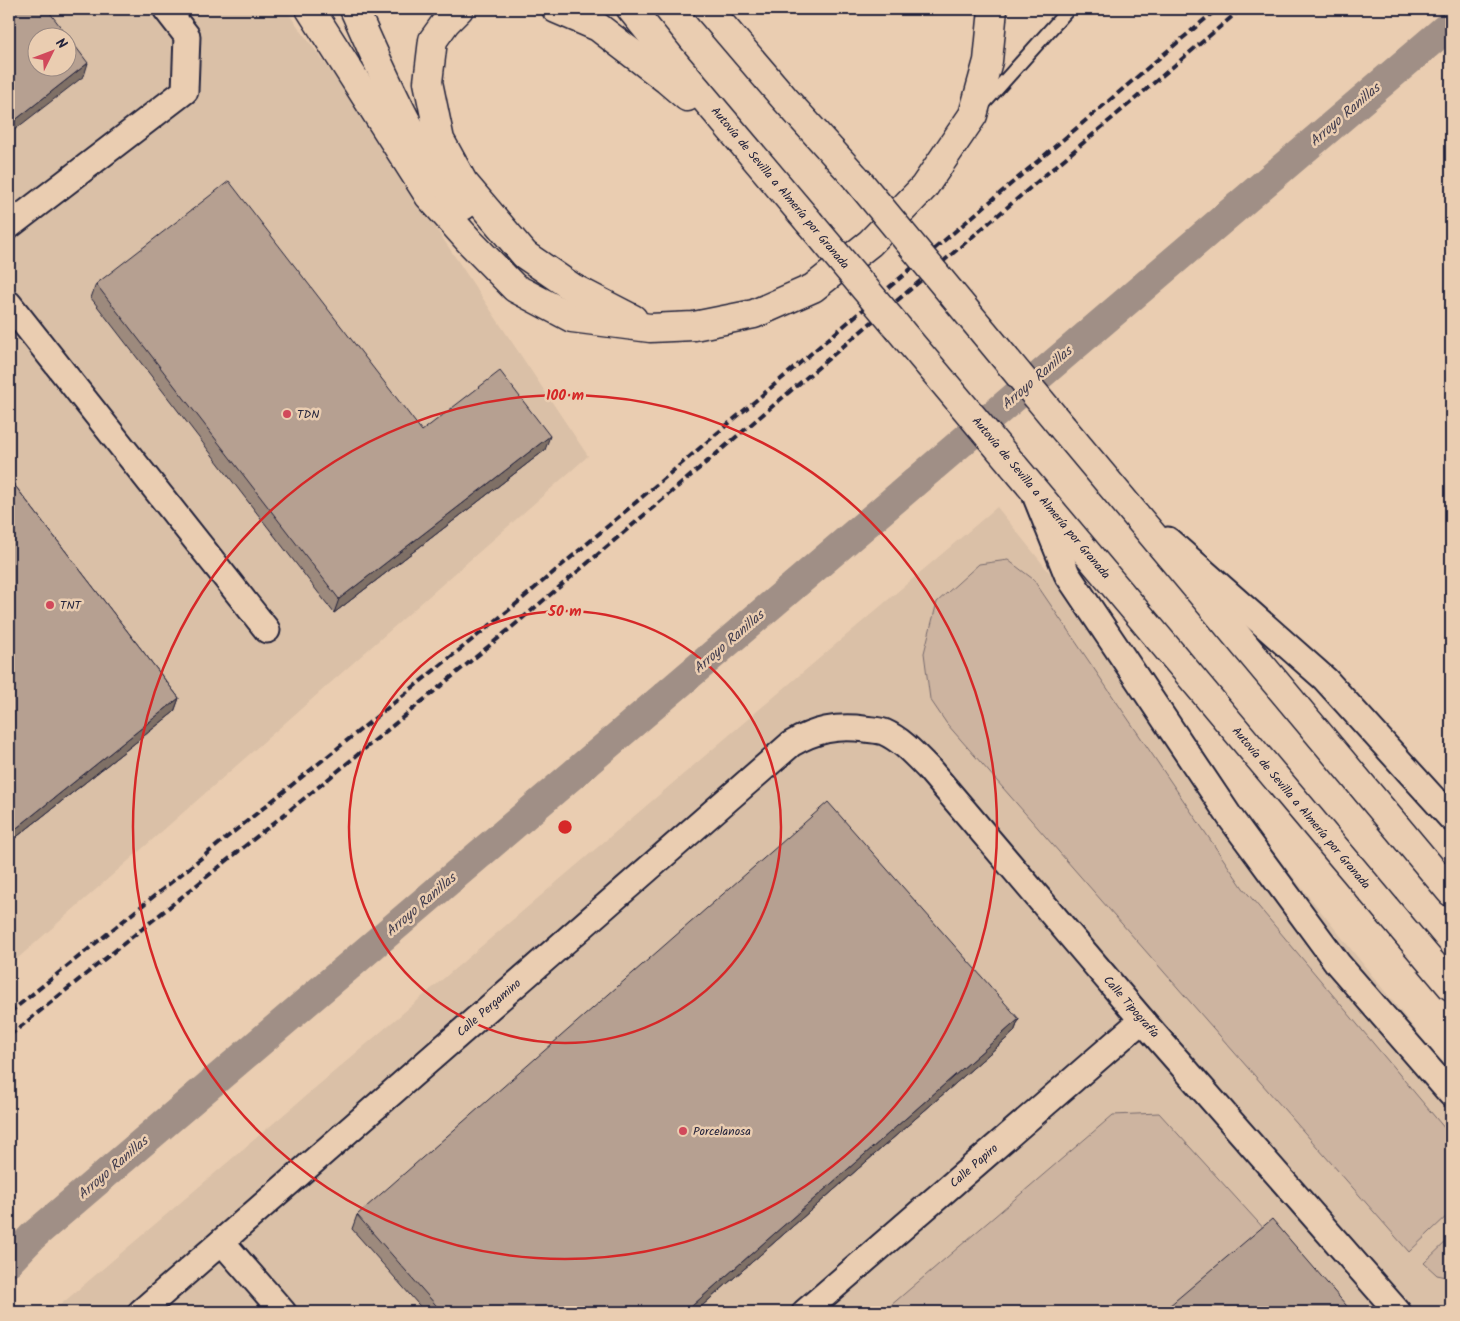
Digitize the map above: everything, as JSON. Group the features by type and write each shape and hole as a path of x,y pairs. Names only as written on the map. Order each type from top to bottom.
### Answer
{"highway":[{"path":"310,9 429,196 515,288 572,318 650,328 694,326 754,314 813,288 870,244 924,187 974,115 988,61 993,9"},
{"path":"354,9 410,130 450,192 515,266 569,302 650,328"},
{"path":"459,9 446,22 433,40 428,82 440,140 462,182 525,255 574,288 650,328"},
{"path":"556,9 598,27 667,80 750,151"},
{"path":"625,9 673,61"},
{"name":"Autovía de Sevilla a Almería por Granada","path":"631,9 1451,986"},
{"path":"708,9 856,178 1451,892"},
{"path":"732,9 784,98"}],"street":[{"path":"9,226 185,91 187,36 166,9"},
{"path":"9,304 267,630"},
{"path":"1031,486 1067,574 1232,820 1338,964 1451,1094"},
{"path":"1128,505 1325,679 1451,818"},
{"name":"Calle Pergamino","path":"142,1312 791,744 805,736 820,731 838,727 849,727"},
{"name":"Calle Tipografía","path":"849,727 883,732 911,751 935,776 1142,1020 1398,1312"},
{"name":"Calle Papiro","path":"806,1312 1142,1020"},
{"path":"222,1242 283,1312"}],"lane":[{"path":"974,115 1067,9"}],"shaded area":[{"path":"9,9 285,9 333,74 588,456 9,966"},
{"path":"997,507 1451,1074 1451,1312 52,1312"},
{"path":"1008,560 1033,579 1243,888 1451,1136 1451,1212 1409,1252 947,724 930,699 924,653 937,602 979,564"},
{"path":"1159,1113 1267,1232 1173,1312 883,1312 1113,1115"},
{"path":"1451,1237 1451,1278 1437,1275 1424,1263"}],"building":[{"path":"9,9 47,9 61,28 28,28 28,78 69,78 9,125"},
{"path":"78,50 88,63 78,71"},
{"name":"TDN","path":"229,181 422,431 500,371 550,436 339,599 96,284"},
{"name":"TNT","path":"9,478 179,698 13,831 9,826"},
{"name":"Porcelanosa","path":"828,802 1019,1019 685,1312 442,1312 357,1215"},
{"path":"1272,1219 1352,1312 1162,1312"}],"waterway":[{"name":"Arroyo Ranillas","path":"9,1261 33,1236 1451,24"}],"railway":[{"path":"9,1013 509,610 1217,9"},
{"path":"9,1036 327,780 518,622 1241,9"}],"place":[{"name":"TDN","path":"287,414"},
{"name":"TNT","path":"50,605"},
{"name":"Porcelanosa","path":"683,1131"}]}
